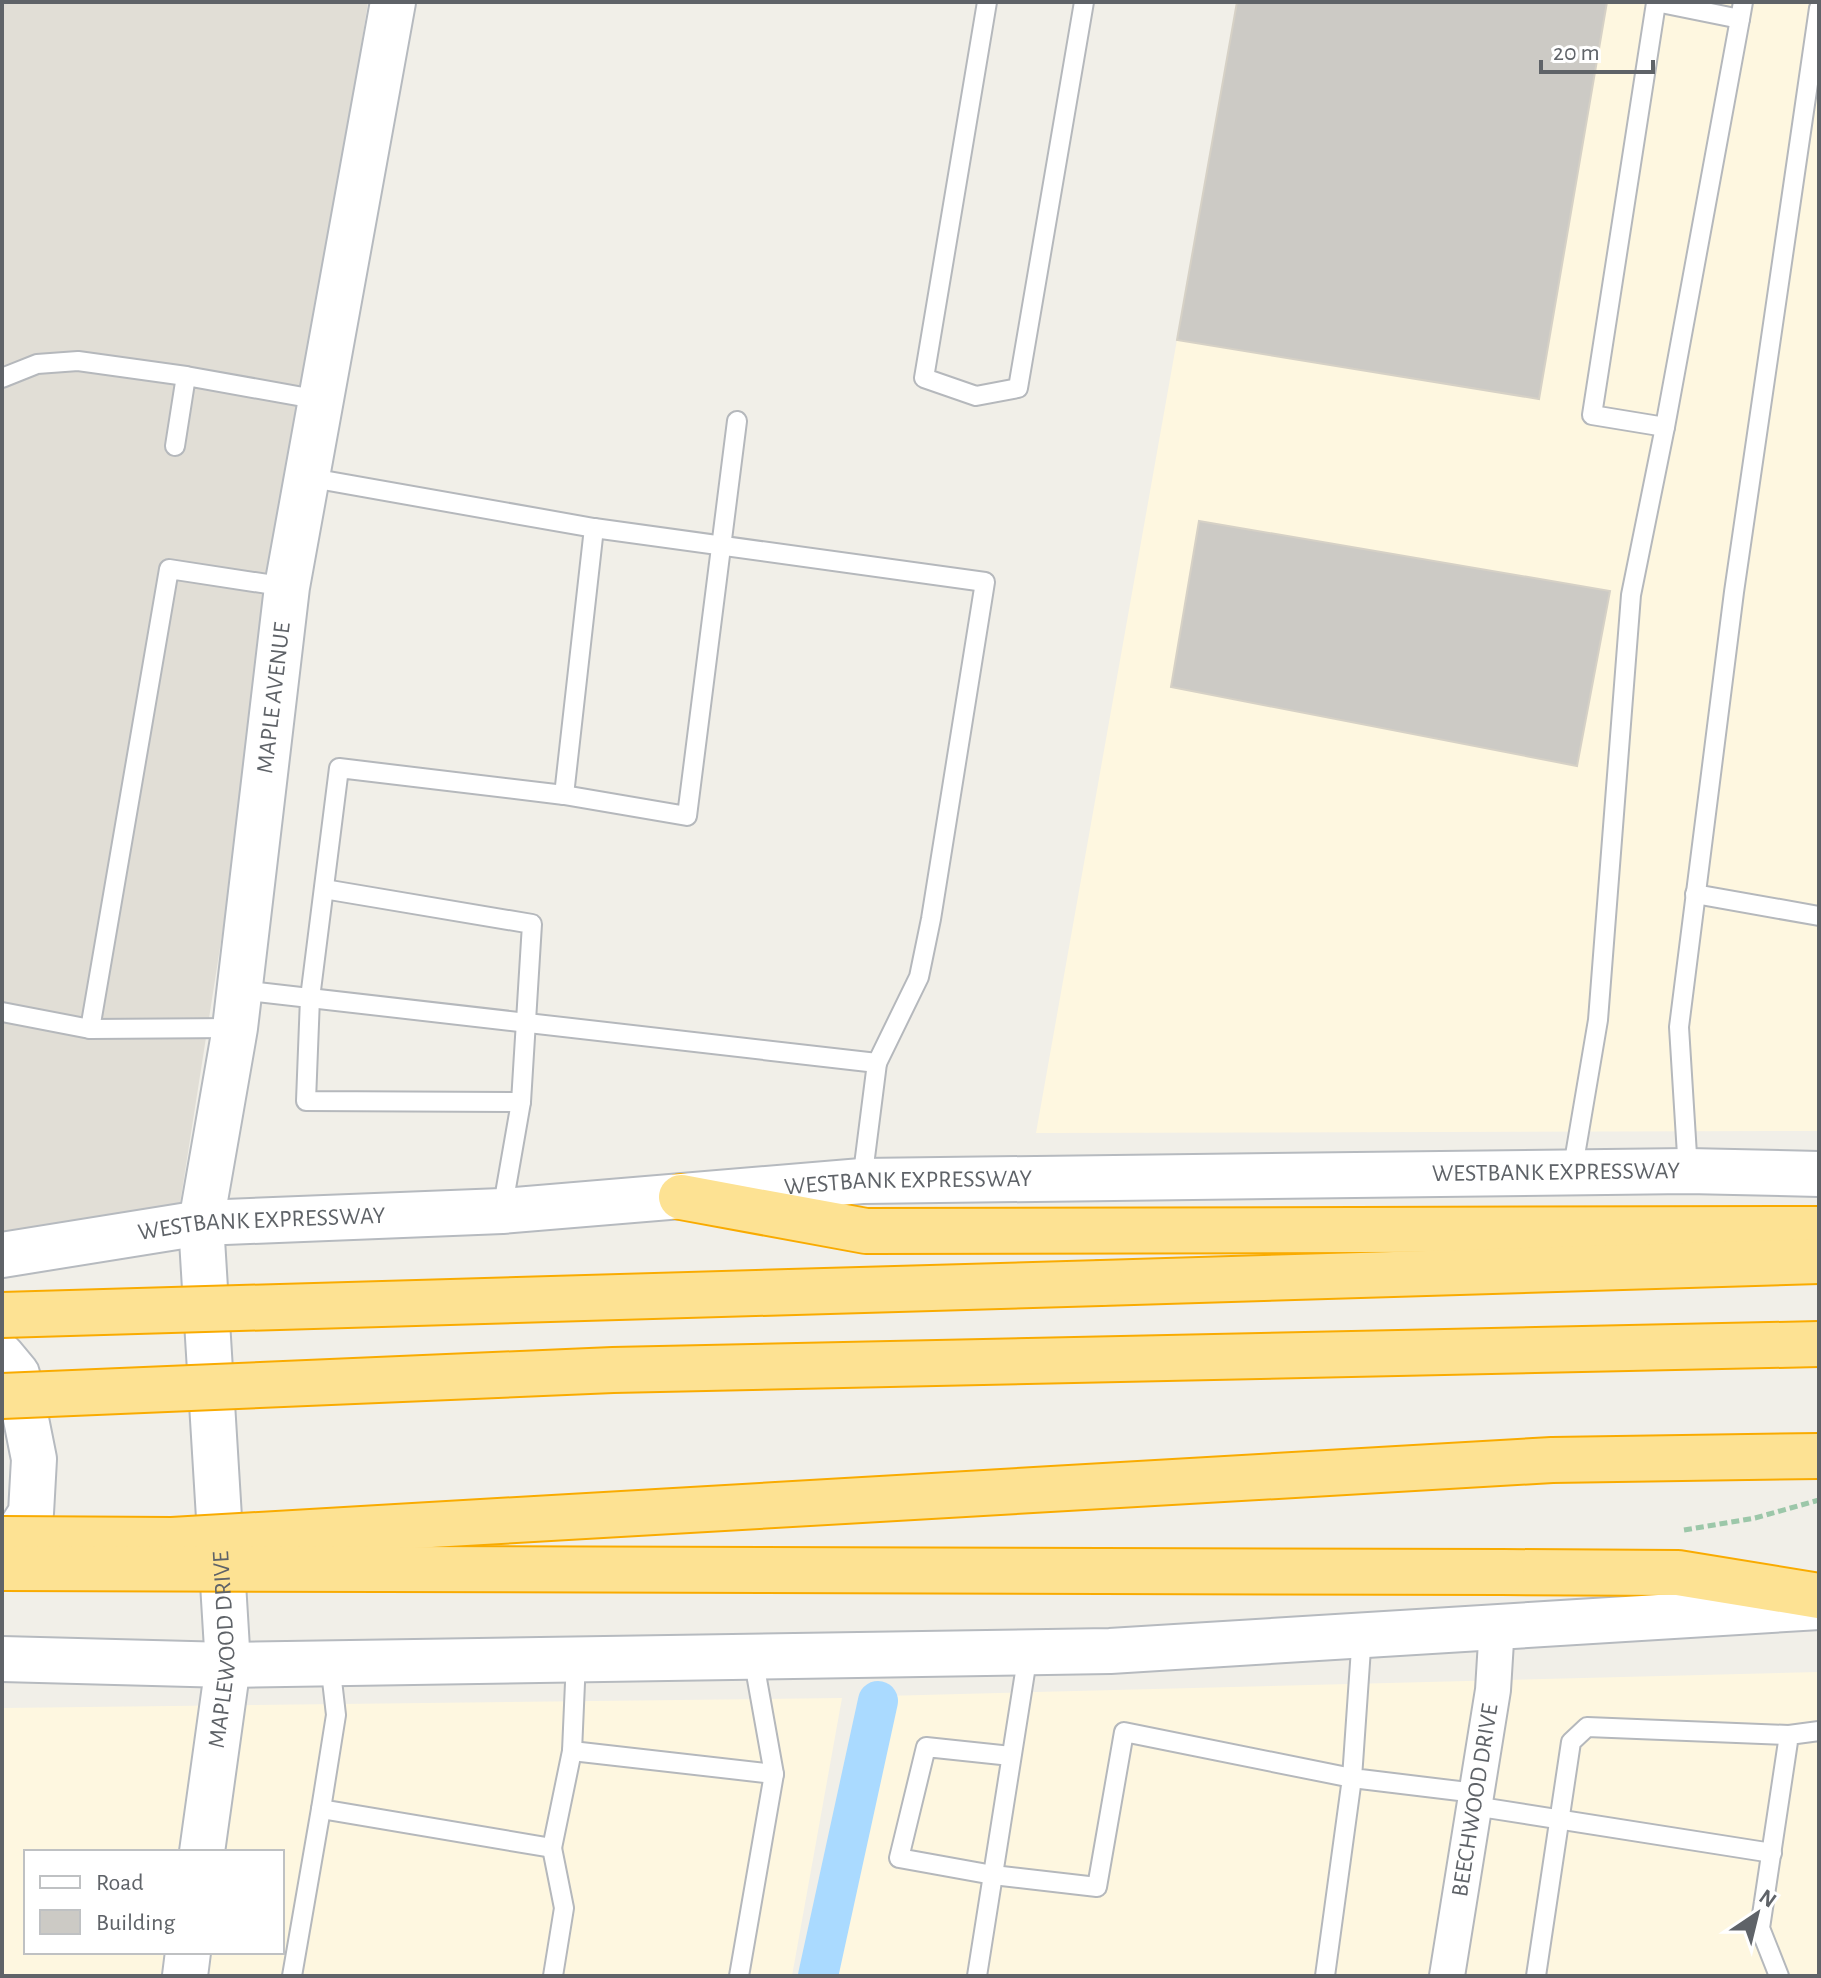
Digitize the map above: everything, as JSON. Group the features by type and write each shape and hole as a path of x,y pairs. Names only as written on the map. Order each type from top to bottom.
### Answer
{"highway":[{"path":"681,1197 866,1231 1819,1229"},
{"path":"2,1315 1819,1261"},
{"path":"2,1396 613,1370 1819,1344"},
{"path":"2,1539 172,1540 1536,1461 1819,1456"},
{"path":"2,1568 1678,1573 1819,1596"}],"main road":[{"name":"MAPLE AVENUE","path":"213,1396 201,1223 238,1009 287,587 393,2"},
{"name":"WESTBANK EXPRESSWAY","path":"2,1255 201,1223 502,1211 862,1181 1688,1171 1819,1174"},
{"path":"2,1356 17,1374 34,1459 31,1513 2,1558"},
{"name":"MAPLEWOOD DRIVE","path":"202,1850 228,1665 213,1396"},
{"path":"2,1659 228,1665 1110,1651 1819,1607"},
{"path":"185,1976 188,1954"}],"street":[{"name":"BEECHWOOD DRIVE","path":"1447,1976 1493,1690 1497,1625"}],"lane":[{"path":"987,2 924,378 976,396 1018,388 1084,2"},
{"path":"1572,1173 1598,1020 1631,595 1665,427 1742,11 1656,2 1592,415 1665,427"},
{"path":"1688,1171 1679,1027 1734,592 1819,8"},
{"path":"2,378 37,364 78,361 320,400"},
{"path":"175,446 186,376"},
{"path":"521,1102 306,1101 310,998 339,768 564,795 687,816 737,421"},
{"path":"306,477 594,528 985,582 919,977 877,1063 862,1181"},
{"path":"564,795 594,528"},
{"path":"90,1029 169,569 287,587"},
{"path":"324,889 532,924 523,1023 521,1102 502,1211"},
{"path":"1695,894 1819,916"},
{"path":"2,1012 90,1029 310,998 877,1063"},
{"path":"1325,1976 1352,1778 1362,1634"},
{"path":"977,1976 1028,1653"},
{"path":"739,1976 774,1774 753,1657"},
{"path":"553,1976 564,1908 552,1848 572,1751 576,1660"},
{"path":"292,1976 336,1715 330,1663"},
{"path":"1536,1976 1571,1742 1587,1727 1789,1735 1819,1731"},
{"path":"1011,1756 926,1747 899,1858 993,1875 1097,1887 1124,1732 1352,1778 1475,1799 1559,1822 1772,1853"},
{"path":"1779,1976 1760,1928 1789,1735"},
{"path":"572,1751 774,1774"},
{"path":"321,1809 552,1848"}],"shaded area":[{"path":"2,2 368,2 174,1242 2,1241"},
{"path":"1237,2 1819,2 1819,1131 1036,1133"},
{"path":"1819,1672 1819,1976 826,1976 846,1853 884,1696"},
{"path":"842,1698 792,1976 2,1976 2,1708"}],"building":[{"path":"1237,2 1607,2 1539,399 1177,340"},
{"path":"1199,521 1610,591 1577,766 1171,687"}],"waterway":[{"path":"818,1976 878,1701"}]}
